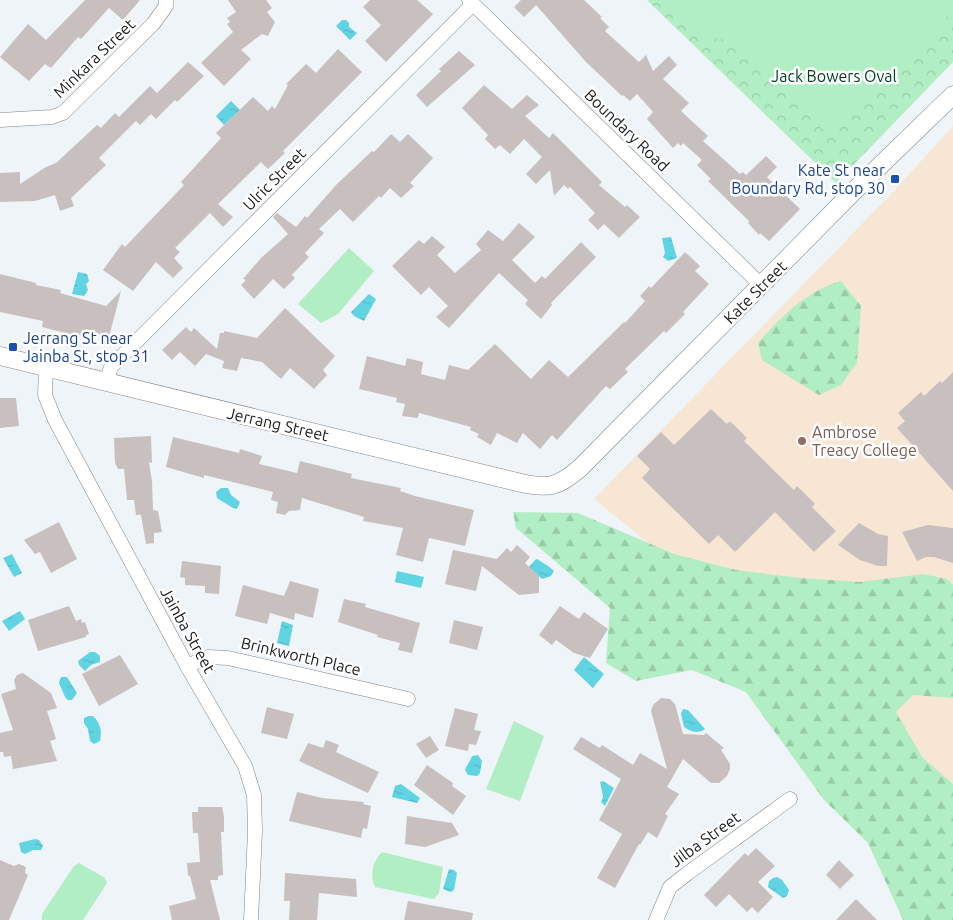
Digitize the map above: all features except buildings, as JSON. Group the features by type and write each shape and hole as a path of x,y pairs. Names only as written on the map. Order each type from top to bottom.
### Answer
{"street":[{"name":"Minkara Street","path":"0,120 52,116 63,112 153,24 166,6 166,0"},
{"name":"Boundary Road","path":"471,2 761,285"},
{"name":"Ulric Street","path":"106,382 111,367 471,2"},
{"name":"Kate Street","path":"555,485 564,482 580,468 861,184 953,95"},
{"name":"Jerrang Street","path":"0,356 521,483 539,487 555,485"},
{"name":"Jainba Street","path":"46,368 45,395 55,420 187,666 245,766 251,781 254,795 255,831 250,920"},
{"name":"Brinkworth Place","path":"187,666 208,657 228,658 408,699"},
{"name":"Jilba Street","path":"656,920 670,888 790,799"}],"shaded area":[{"name":"Ambrose Treacy College","path":"953,126 953,791 594,499 892,193"}],"green space":[{"name":"Jack Bowers Oval","path":"647,0 953,0 953,62 836,183"},
{"name":"Jack Bowers Oval","path":"670,0 953,0 953,11 831,138 734,42 714,37 689,24"},
{"path":"349,248 374,271 338,314 321,323 298,304"},
{"path":"841,281 861,306 857,363 841,385 819,395 762,360 758,343 795,306 817,291"},
{"path":"513,512 578,513 674,554 736,570 801,578 860,582 923,574 947,579 953,585 953,698 913,695 896,712 922,757 953,784 953,920 903,920 868,843 824,800 746,692 692,670 636,681 606,663 610,608 516,528"},
{"path":"514,721 544,736 520,801 486,789"},
{"path":"382,852 443,867 439,893 434,899 375,887 372,878 373,868"},
{"path":"79,863 105,878 107,883 83,920 42,920 42,914 74,866"}],"water":[{"path":"342,20 346,20 349,23 349,27 357,33 350,40 336,26"},
{"path":"231,101 240,110 224,125 216,116"},
{"path":"671,237 677,258 668,261 663,257 665,253 662,238"},
{"path":"78,272 87,274 89,281 86,284 88,290 84,296 72,294"},
{"path":"369,294 376,299 364,321 354,316 351,312"},
{"path":"221,488 228,488 231,495 240,502 237,509 217,498 216,492"},
{"path":"12,554 22,573 14,577 3,558"},
{"path":"537,559 554,571 551,576 542,579 529,567"},
{"path":"397,571 424,577 421,588 395,582"},
{"path":"20,611 25,619 9,631 2,621"},
{"path":"282,621 293,625 289,646 277,643"},
{"path":"90,652 95,652 100,656 100,662 91,665 85,671 78,661"},
{"path":"584,657 604,674 593,688 574,670"},
{"path":"61,677 67,677 77,693 72,700 68,700 65,697 59,683"},
{"path":"683,709 688,710 705,729 700,732 694,732 684,727 681,714"},
{"path":"93,716 100,728 100,741 94,744 90,741 88,729 84,723 84,718"},
{"path":"478,755 482,761 480,773 477,776 468,775 465,770 466,767 472,756"},
{"path":"603,781 614,788 605,806 601,802 603,797 600,782"},
{"path":"401,784 420,798 417,803 392,797 395,786"},
{"path":"35,839 39,840 43,846 41,850 33,850 25,854 21,852 19,843"},
{"path":"449,869 457,873 454,890 451,892 443,889"},
{"path":"777,877 782,880 789,890 787,896 783,898 768,887 769,881"}],"place":[{"name":"Kate St near Boundary Rd, stop 30","path":"895,179"},
{"name":"Jerrang St near Jainba St, stop 31","path":"13,347"},
{"name":"Ambrose Treacy College","path":"802,441"}]}
